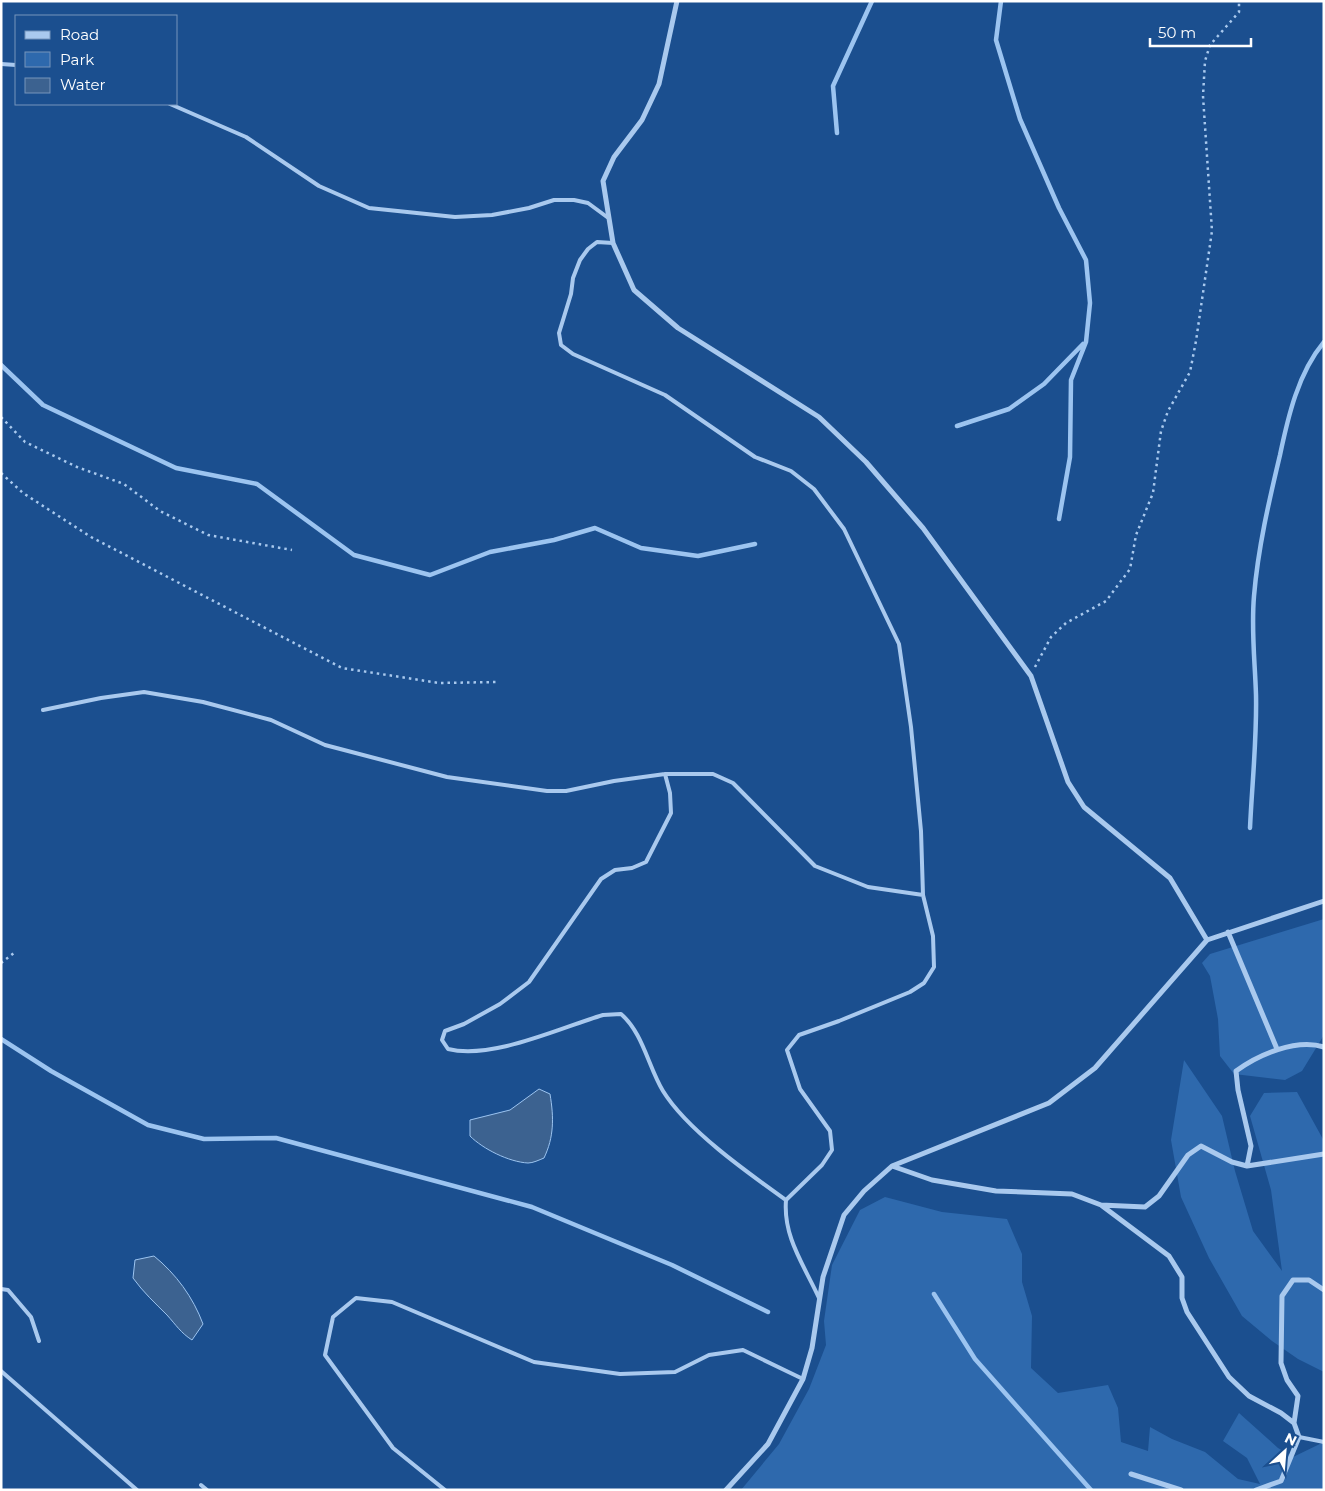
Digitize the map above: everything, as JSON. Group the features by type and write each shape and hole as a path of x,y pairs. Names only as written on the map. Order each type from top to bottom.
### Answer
{"street":[{"path":"677,1 659,84 642,120 614,158 603,181 607,217 613,243 634,290 678,328 819,418 866,462 923,528 1031,676 1068,782 1084,806 1170,878 1207,940"},
{"path":"726,1490 768,1444 803,1379 812,1348 823,1277 844,1215 864,1190 892,1166 1049,1103 1095,1068 1207,940 1324,901"},
{"path":"1228,932 1277,1049"},
{"path":"1247,1166 1251,1146 1238,1090 1236,1071 1254,1058 1277,1049 1315,1044 1324,1047"},
{"path":"1101,1205 1145,1207 1159,1196 1188,1155 1201,1146 1232,1162 1247,1166 1324,1154"},
{"path":"892,1166 941,1182 996,1191 1072,1194 1101,1205 1169,1256 1182,1277 1182,1298 1187,1312 1229,1377 1249,1396 1281,1413 1294,1423"},
{"path":"1256,1490 1281,1481 1299,1437 1294,1423 1298,1396 1287,1380 1281,1363 1282,1296 1293,1280 1309,1280 1324,1290"},
{"path":"1130,1474 1181,1490"}],"lane":[{"path":"1,64 15,65"},
{"path":"172,105 246,137 319,186 369,208 455,217 529,208 554,200 574,200 588,203 607,217"},
{"path":"613,243 597,242 588,249 580,260 573,278 559,333 561,345 573,354 664,396 755,457 791,471 814,489 844,529 899,644 911,728 921,832 923,895 933,936 934,967 924,983 910,992 840,1021 799,1035 787,1050 800,1088 830,1131 832,1150 822,1164 786,1200 784,1217 790,1242 819,1298"},
{"path":"43,710 101,698 144,692 193,700 271,720 325,745 447,777 547,791 566,791 614,781 665,774 713,774 733,783 815,866 868,887 923,895"},
{"path":"665,774 672,813 646,862 632,868 615,870 602,879 528,982 500,1004 464,1024 445,1031 442,1040 448,1049 463,1053 498,1048 603,1014 621,1014 631,1023 664,1092 691,1125 786,1200"},
{"path":"1,1289 8,1290 31,1317 39,1341"},
{"path":"445,1490 393,1448 325,1355 332,1317 356,1298 392,1302 534,1362 620,1374 675,1372 709,1355 743,1350 803,1379"},
{"path":"1,1371 137,1490"},
{"path":"1299,1437 1324,1442"},
{"path":"201,1485 207,1490"}],"path":[{"path":"1031,676 1051,637 1066,623 1106,601 1130,569 1136,535 1153,493 1161,431 1168,411 1190,372 1196,341 1212,231 1203,96 1205,61 1210,44 1239,12 1239,1"},
{"path":"1,417 25,442 77,467 124,484 160,511 208,536 292,550"},
{"path":"1,473 23,493 91,537 342,668 439,683 497,682"},
{"path":"1,963 14,953"}],"green space":[{"path":"1324,919 1324,1035 1302,1071 1285,1080 1234,1074 1220,1056 1218,1019 1210,976 1202,963 1210,954"},
{"path":"1184,1060 1222,1116 1235,1171 1253,1231 1282,1271 1271,1190 1250,1116 1264,1093 1297,1092 1324,1141 1324,1372 1298,1359 1272,1341 1242,1316 1209,1258 1181,1197 1171,1140"},
{"path":"885,1197 942,1212 1007,1219 1022,1254 1022,1282 1032,1316 1031,1368 1058,1393 1108,1385 1118,1408 1121,1442 1148,1451 1150,1427 1172,1439 1205,1452 1238,1479 1260,1484 1247,1458 1223,1441 1239,1413 1278,1448 1293,1457 1324,1442 1324,1490 741,1490 779,1444 809,1389 826,1345 824,1321 832,1265 860,1210"}],"water":[{"path":"539,1089 550,1094 552,1111 550,1143 544,1158 530,1163 513,1160 489,1150 470,1136 470,1120 510,1110"},
{"path":"154,1256 170,1270 199,1314 203,1324 192,1340 182,1332 133,1278 135,1260"}],"waterway":[{"path":"837,133 833,86 872,1"},
{"path":"1001,1 996,40 1020,119 1059,208 1086,260 1090,303 1086,342 1071,380 1070,457 1059,519"},
{"path":"1250,828 1256,712 1253,609 1258,560 1268,507 1295,396 1307,367 1324,342"},
{"path":"957,426 1009,409 1044,384 1083,344"},
{"path":"1,365 43,405 176,468 257,484 354,555 430,575 490,552 554,540 595,528 641,548 698,556 755,544"},
{"path":"1,1039 51,1071 148,1125 204,1139 276,1138 532,1207 672,1265 768,1312"},
{"path":"934,1294 975,1359 1091,1490"}]}
